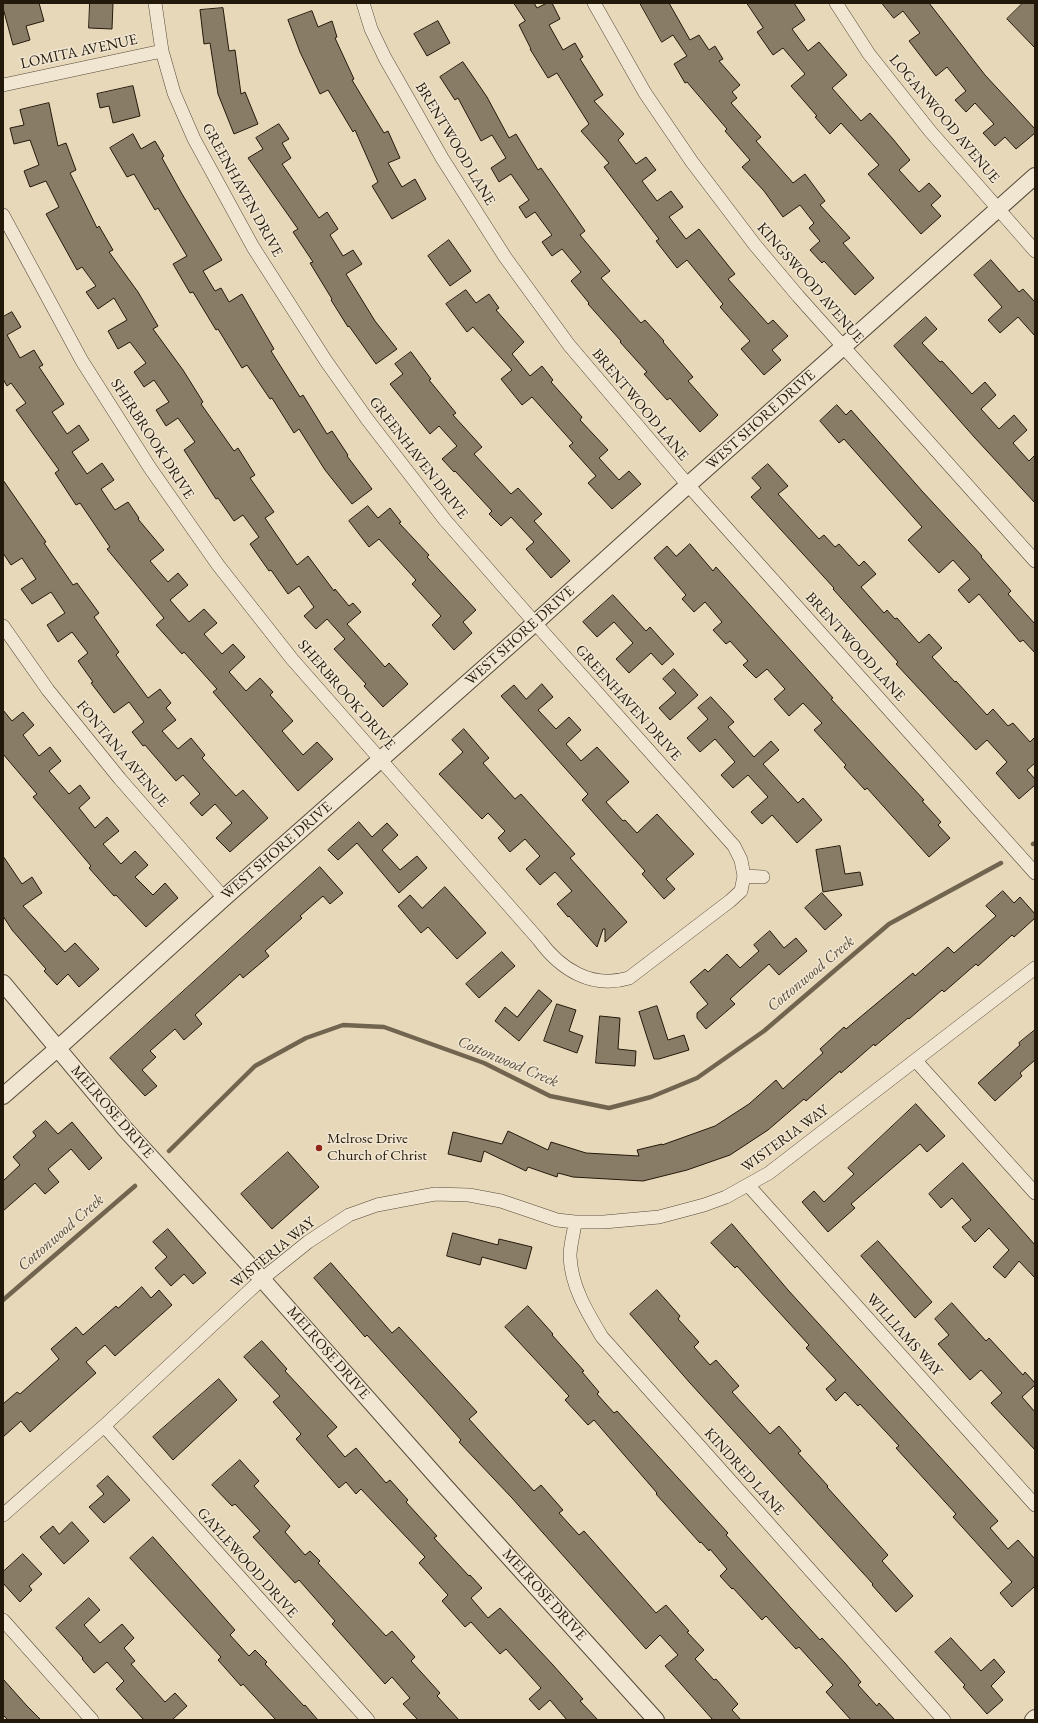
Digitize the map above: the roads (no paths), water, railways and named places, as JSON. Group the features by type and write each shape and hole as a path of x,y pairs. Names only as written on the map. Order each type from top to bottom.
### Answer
{"street":[{"name":"GREENHAVEN DRIVE","path":"155,3 162,51 174,93 198,146 253,246 326,361 367,419 425,495 535,624 734,846 741,860 744,876"},
{"name":"BRENTWOOD LANE","path":"363,3 371,29 385,58 442,158 505,257 569,345 688,485 1035,873"},
{"name":"KINGSWOOD AVENUE","path":"594,3 645,93 692,162 755,245 798,296 1035,560"},
{"name":"LOGANWOOD AVENUE","path":"836,3 869,54 920,119 1035,251"},
{"name":"LOMITA AVENUE","path":"3,85 162,51"},
{"name":"WEST SHORE DRIVE","path":"3,1096 58,1049 224,898 535,624 843,346 1035,176"},
{"name":"SHERBROOK DRIVE","path":"3,215 82,361 150,468 218,565 287,653 539,940 547,951 561,965 587,979 601,982 617,982 629,978 639,972 730,901 741,891 744,876"},
{"name":"FONTANA AVENUE","path":"3,626 48,690 115,773 224,898"},
{"path":"744,876 763,877"},
{"name":"WISTERIA WAY","path":"3,1515 104,1426 262,1279 308,1242 349,1215 377,1205 435,1194 469,1195 501,1201 557,1220 575,1222 604,1222 659,1217 704,1205 726,1197 770,1173 1035,968"},
{"name":"MELROSE DRIVE","path":"3,983 125,1129 262,1279 444,1485 656,1720"},
{"path":"916,1061 1035,1193"},
{"name":"WILLIAMS WAY","path":"748,1185 1035,1505"},
{"name":"KINDRED LANE","path":"575,1222 570,1256 575,1284 585,1308 602,1337 944,1720"},
{"name":"GAYLEWOOD DRIVE","path":"104,1426 368,1720"},
{"path":"3,1620 92,1720"}],"waterway":[{"name":"Cottonwood Creek","path":"169,1151 255,1066 306,1038 343,1025 384,1027 484,1063 550,1096 609,1108 651,1097 697,1078 764,1031 889,924 1001,863"},
{"name":"Cottonwood Creek","path":"3,1300 135,1186"}],"place":[{"name":"Melrose Drive Church of Christ","path":"319,1148"}]}
